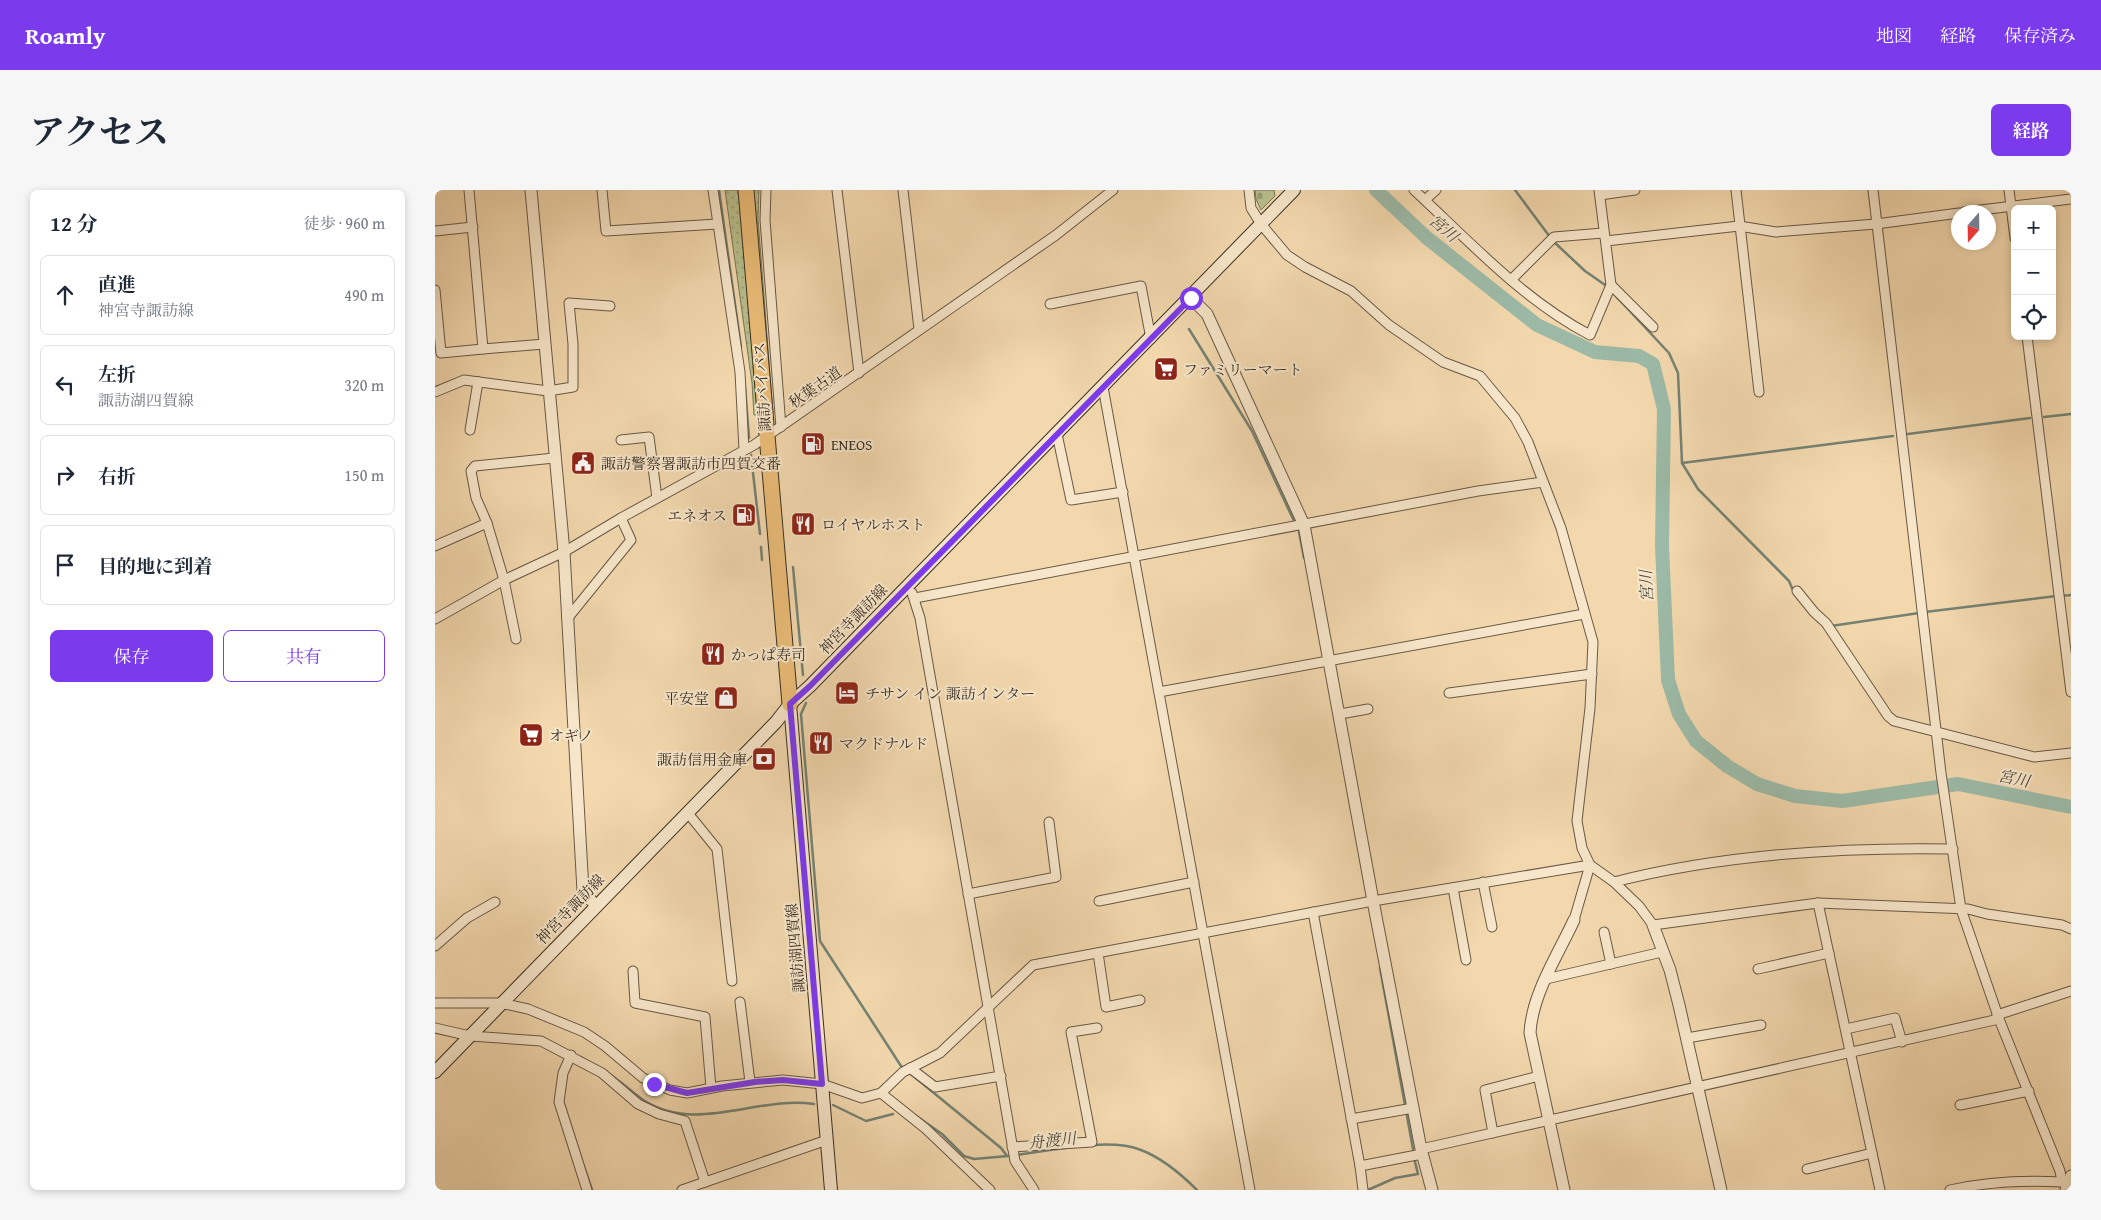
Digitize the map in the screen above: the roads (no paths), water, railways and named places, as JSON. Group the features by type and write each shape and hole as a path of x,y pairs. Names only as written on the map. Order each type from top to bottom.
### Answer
{"highway":[{"name":"諏訪バイパス","path":"746,190 790,704"}],"main road":[{"name":"神宮寺諏訪線","path":"435,1072 500,1003 776,722 790,704 911,592 1057,434 1294,190"},
{"name":"諏訪湖四賀線","path":"790,704 831,1190"}],"street":[{"path":"469,190 483,349"},
{"path":"531,190 564,552 583,891 595,906"},
{"path":"602,190 606,231 717,224"},
{"path":"713,190 741,372 744,450"},
{"path":"766,190 765,220 781,427"},
{"path":"837,190 859,373"},
{"path":"903,190 919,329"},
{"name":"秋葉古道","path":"435,619 504,580 564,552 657,498 719,466 766,437 1056,234 1113,190"},
{"path":"1249,190 1251,208 1261,224 1287,255 1305,267 1351,291 1389,325 1443,362 1471,372 1488,383 1515,418 1528,442 1571,559 1584,614 1593,642 1592,674 1577,821 1582,848 1590,865 1614,882 1639,906 1653,925 1670,970 1699,1088 1721,1190"},
{"path":"1414,190 1511,280 1544,306 1590,335 1611,285 1600,192 1635,190"},
{"path":"1425,200 1436,190"},
{"path":"1735,190 1759,392"},
{"path":"1873,190 1941,773 1961,908 1998,1017 2060,1171 2067,1183 1950,1190"},
{"path":"1996,208 2011,206 2009,190"},
{"path":"2018,205 2071,198"},
{"path":"1511,280 1554,237 1605,237 1739,226 1776,232 1876,224 1951,214"},
{"path":"435,231 473,227"},
{"path":"1611,285 1653,327"},
{"path":"1050,304 1141,286 1151,339"},
{"path":"435,290 441,353 544,344"},
{"path":"1191,298 1207,314 1304,525 1421,1151 1432,1190"},
{"path":"435,392 464,380 548,391 573,387 573,344 569,303 610,306"},
{"path":"2027,340 2071,692"},
{"path":"470,430 478,382"},
{"path":"1103,387 1133,557 1195,882 1202,933 1251,1190"},
{"path":"1057,434 1071,500 1123,492"},
{"path":"621,440 649,437 657,498"},
{"path":"516,638 504,580 487,523 476,498 471,471 475,466 554,458"},
{"path":"1035,1190 1015,1160 921,618 911,592 1133,557 1478,491 1543,482"},
{"path":"567,619 631,540 621,518"},
{"path":"435,546 487,523"},
{"path":"1797,591 1814,612 1827,623 1887,716 1894,721 2034,757 2071,753"},
{"path":"1159,692 1584,614"},
{"path":"1449,693 1592,674"},
{"path":"1340,714 1369,709"},
{"path":"687,812 717,849 732,981"},
{"path":"969,894 1056,877 1049,822"},
{"path":"1614,882 1646,874 1777,855 1890,848 1953,850"},
{"path":"435,1004 500,1003 528,1009 584,1032 654,1084 687,1093 751,1082 783,1080 822,1084 862,1098 881,1093 907,1070 940,1053 1033,965 1373,901 1590,865"},
{"path":"1565,1190 1530,1033 1531,1018 1546,979 1574,920 1590,865"},
{"path":"1099,901 1195,882"},
{"path":"1483,882 1492,927"},
{"path":"1453,888 1466,960"},
{"path":"435,946 467,918 495,902"},
{"path":"1653,925 1818,903 1961,908 2071,929"},
{"path":"1818,903 1880,1190"},
{"path":"1313,912 1363,1190"},
{"path":"1604,932 1611,964"},
{"path":"1098,952 1106,1007 1140,1000"},
{"path":"1546,979 1662,952"},
{"path":"1758,969 1829,953"},
{"path":"633,971 635,1003 705,1017 711,1088"},
{"path":"1360,1166 1549,1120 1902,1042 1998,1017 2071,992"},
{"path":"739,1002 751,1082"},
{"path":"1846,1029 1895,1018 1902,1042"},
{"path":"1687,1038 1761,1025"},
{"path":"435,1028 469,1036 535,1040 556,1047 608,1077 638,1104 659,1114 685,1121 705,1182"},
{"path":"1013,1148 1092,1142 1071,1032 1097,1028"},
{"path":"571,1056 563,1073 559,1102 587,1190"},
{"path":"907,1070 935,1087 1001,1076"},
{"path":"1493,1133 1485,1090 1539,1076"},
{"path":"1960,1105 2029,1091"},
{"path":"881,1093 926,1129 990,1190"},
{"path":"1351,1119 1413,1108"},
{"path":"682,1190 827,1140"},
{"path":"1807,1169 1872,1153"}],"waterway":[{"path":"719,190 741,347"},
{"name":"宮川","path":"1376,190 1427,238 1537,325 1595,352 1639,356 1653,364 1664,409 1662,546 1668,680 1679,714 1696,741 1727,766 1757,784 1795,796 1842,801 1958,784 2071,807"},
{"path":"1515,190 1550,237"},
{"path":"1553,241 1585,271 1608,287"},
{"path":"1612,292 1669,353 1678,373 1682,463 1698,489 1789,581 1795,595"},
{"path":"1189,329 1252,431 1294,521"},
{"path":"745,387 749,438"},
{"path":"2044,417 2071,414"},
{"path":"1908,434 2030,418"},
{"path":"1682,463 1893,436"},
{"path":"751,455 760,534"},
{"path":"1299,532 1304,558"},
{"path":"761,547 762,560"},
{"path":"793,567 803,675"},
{"path":"2061,596 2071,595"},
{"path":"1925,612 2056,596"},
{"path":"1831,626 1919,613"},
{"path":"806,703 801,714 820,941 901,1066 1001,1148 1007,1156"},
{"path":"1380,968 1413,1149"},
{"path":"581,1057 591,1063"},
{"path":"609,1074 645,1101 665,1110 686,1114 729,1112 772,1104 814,1104"},
{"name":"舟渡川","path":"833,1105 866,1121 893,1114"},
{"name":"舟渡川","path":"915,1115 942,1134 964,1156 974,1159 1008,1156"},
{"name":"舟渡川","path":"1016,1155 1079,1146 1128,1146 1149,1153 1164,1162 1197,1190"},
{"path":"1368,1190 1395,1178 1418,1174 1415,1162"},
{"path":"584,1167 592,1190"}],"place":[{"name":"ファミリーマート","path":"1166,369"},
{"name":"ENEOS","path":"813,444"},
{"name":"諏訪警察署諏訪市四賀交番","path":"583,463"},
{"name":"エネオス","path":"744,515"},
{"name":"ロイヤルホスト","path":"803,524"},
{"name":"かっぱ寿司","path":"713,654"},
{"name":"チサン イン 諏訪インター","path":"847,693"},
{"name":"平安堂","path":"726,698"},
{"name":"オギノ","path":"531,735"},
{"name":"マクドナルド","path":"821,743"},
{"name":"諏訪信用金庫","path":"764,759"}]}
